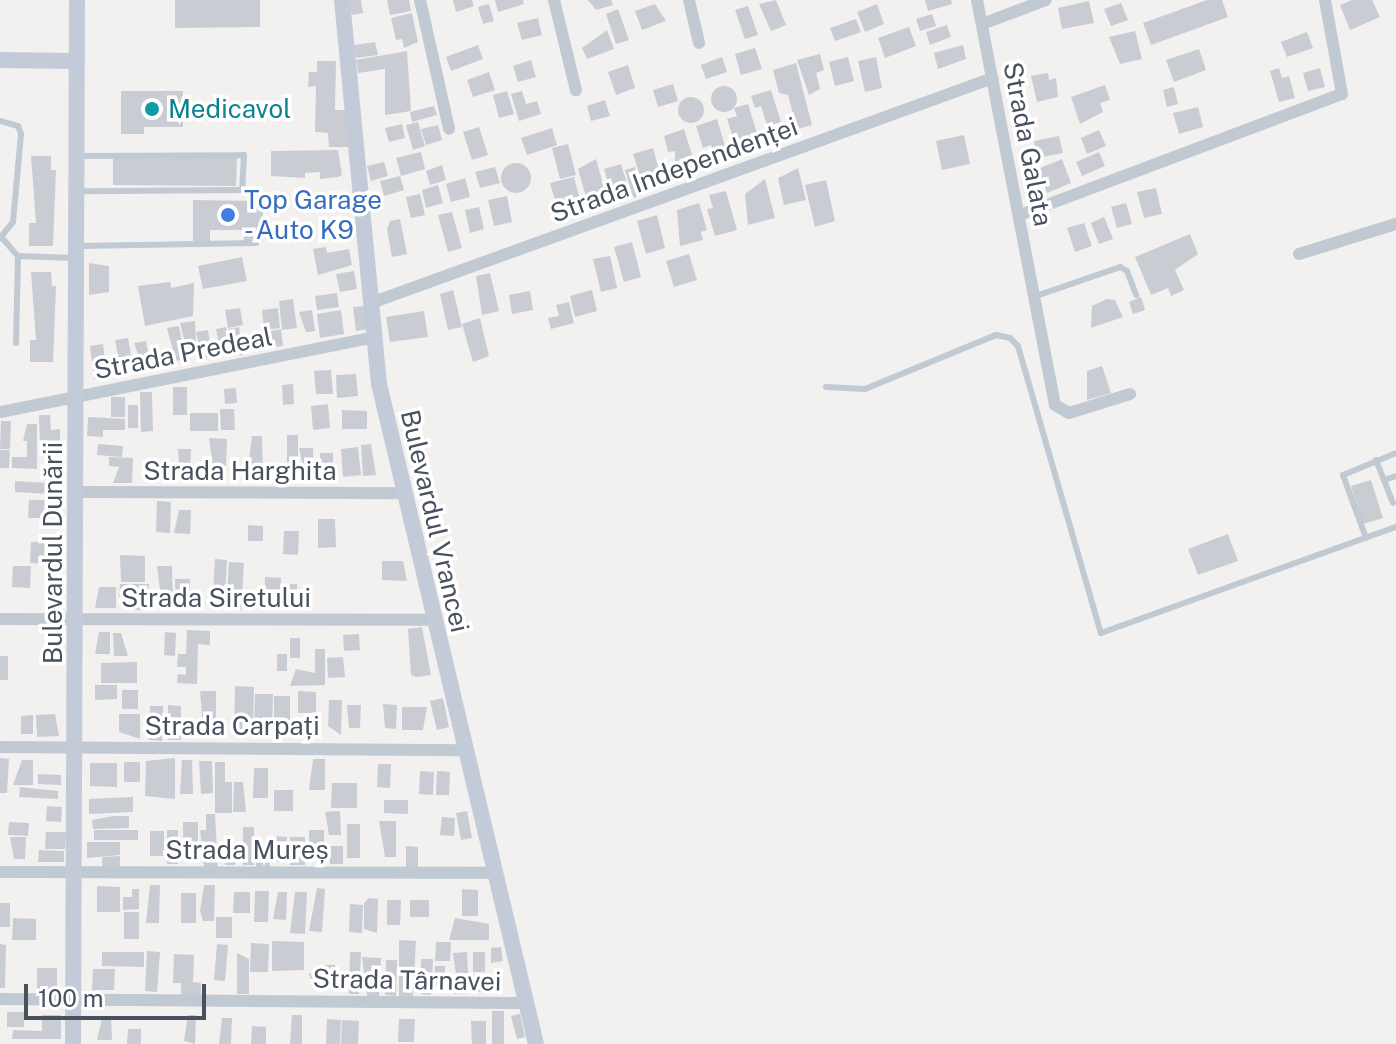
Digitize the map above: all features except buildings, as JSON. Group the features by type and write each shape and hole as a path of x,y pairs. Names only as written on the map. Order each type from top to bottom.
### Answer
{"street":[{"name":"Bulevardul Dunării","path":"73,1044 78,620 77,0"},
{"name":"Bulevardul Vrancei","path":"342,0 374,337 402,493 536,1044"},
{"path":"420,0 449,129"},
{"path":"554,0 576,90"},
{"path":"689,0 699,43"},
{"name":"Strada Galata","path":"977,0 1020,215 1033,297 1058,409 1069,413 1130,394"},
{"path":"982,24 1046,0"},
{"path":"1020,215 1342,94 1325,0"},
{"path":"0,60 77,61"},
{"name":"Strada Independenței","path":"371,303 993,78"},
{"path":"1299,254 1396,224"},
{"name":"Strada Predeal","path":"0,412 374,337"},
{"name":"Strada Harghita","path":"78,492 402,493"},
{"name":"Strada Siretului","path":"0,619 432,620"},
{"name":"Strada Carpați","path":"0,747 464,750"},
{"name":"Strada Mureș","path":"0,872 494,873"},
{"name":"Strada Târnavei","path":"0,999 525,1003"}],"lane":[{"path":"0,121 18,126 21,134 13,222 1,238 18,256 16,343"},
{"path":"76,156 244,155 242,190 76,191"},
{"path":"18,256 256,243"},
{"path":"1033,297 1120,267 1127,271 1136,295"},
{"path":"826,387 865,389 996,335 1010,338 1018,346 1101,633 1396,527"},
{"path":"1366,538 1343,475 1396,453"},
{"path":"1376,460 1393,503"},
{"path":"1384,480 1396,476"}],"place":[{"name":"Medicavol","path":"152,109"},
{"name":"Top Garage - Auto K9","path":"228,215"}]}
